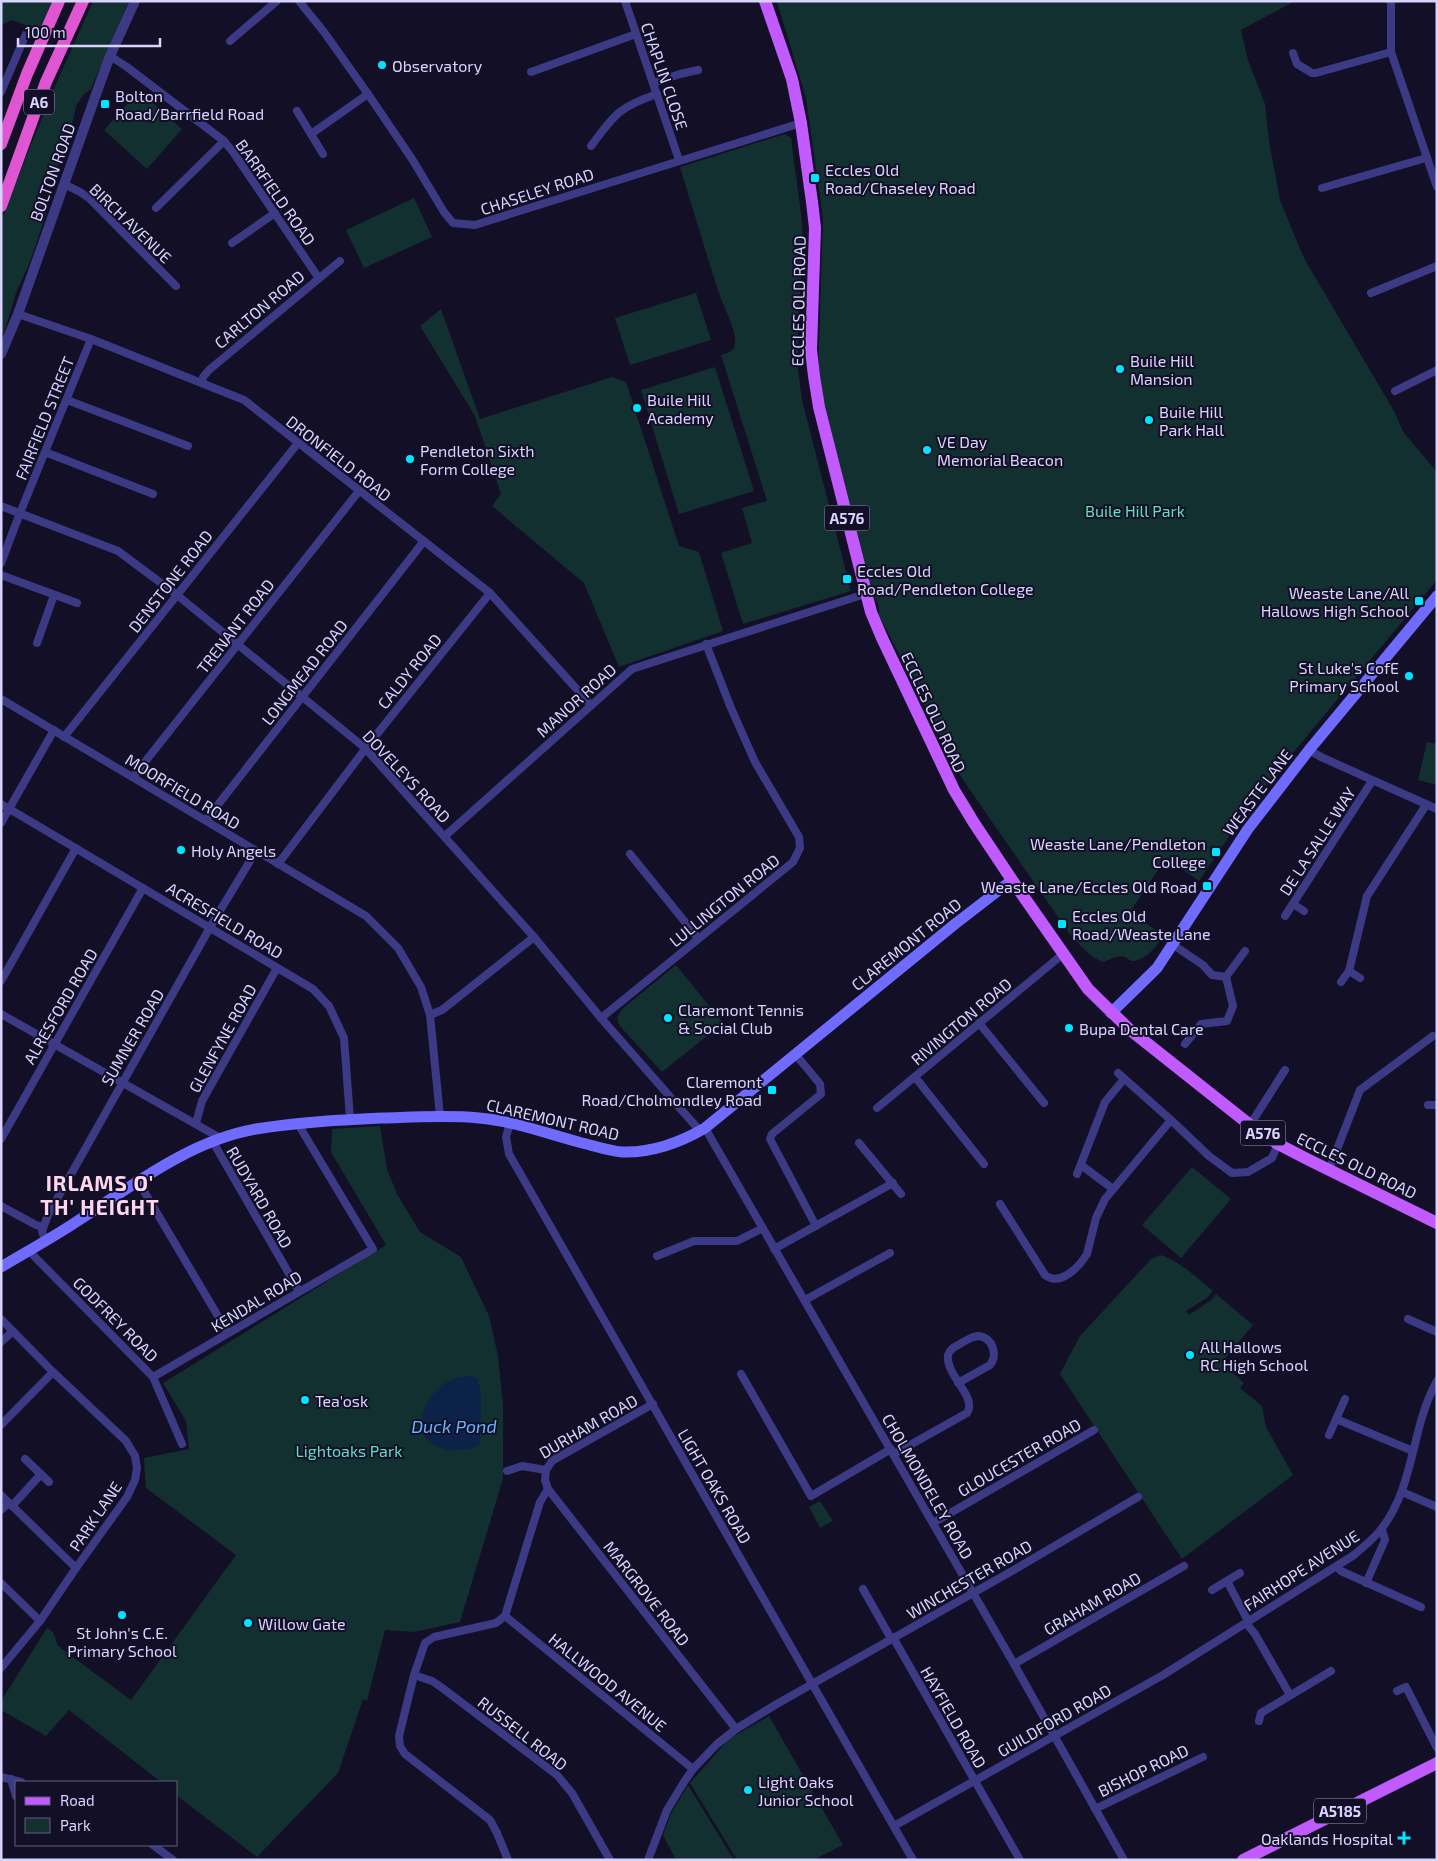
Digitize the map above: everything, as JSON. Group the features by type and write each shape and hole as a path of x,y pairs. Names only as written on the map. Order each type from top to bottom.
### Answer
{"highway":[{"name":"A6","path":"1,144 27,74 59,1"},
{"name":"A6","path":"1,206 46,82 83,1"}],"main road":[{"name":"ECCLES OLD ROAD","path":"765,1 792,79 801,123 815,228 812,350 819,407 865,594 882,638 954,790 974,824 1063,954 1088,989 1111,1013 1137,1036 1250,1125 1278,1144 1437,1222"},
{"name":"WEASTE LANE","path":"1111,1013 1157,968 1248,829 1309,750 1437,596"},
{"name":"CLAREMONT ROAD","path":"1,1267 74,1223 138,1180 182,1156 218,1140 255,1129 350,1120 440,1116 480,1118 510,1123 605,1149 624,1152 656,1148 680,1140 703,1129 955,924 1012,880"},
{"name":"A5185","path":"1244,1860 1437,1764"}],"street":[{"name":"BOLTON ROAD","path":"1,354 18,314 110,56 135,1"},
{"path":"230,41 278,1"},
{"name":"CHASELEY ROAD","path":"299,1 324,32 368,94 453,223 475,225 801,123"},
{"name":"CHAPLIN CLOSE","path":"625,1 679,160"},
{"path":"1392,1 1391,52 1426,158 1433,167 1437,187"},
{"path":"1,92 26,34"},
{"path":"530,72 636,34"},
{"path":"1294,53 1297,64 1312,73 1316,73 1391,52"},
{"name":"BARRFIELD ROAD","path":"110,56 224,141 318,277"},
{"path":"653,83 698,70"},
{"path":"311,134 368,94"},
{"path":"591,146 614,115 634,102 657,94"},
{"path":"297,111 323,154"},
{"path":"156,208 224,141"},
{"path":"1322,188 1426,158"},
{"name":"BIRCH AVENUE","path":"64,184 88,198 176,286"},
{"path":"232,243 275,213"},
{"name":"CARLTON ROAD","path":"202,382 203,377 209,370 318,277 340,261"},
{"path":"1371,293 1437,266"},
{"name":"DRONFIELD ROAD","path":"18,314 91,339 244,400 490,593 591,705"},
{"name":"FAIRFIELD STREET","path":"1,563 91,339"},
{"path":"1395,391 1437,370"},
{"path":"67,400 188,446"},
{"name":"DENSTONE ROAD","path":"64,737 298,443"},
{"path":"45,452 154,494"},
{"name":"TRENANT ROAD","path":"133,777 359,491"},
{"name":"DOVELEYS ROAD","path":"1,506 118,551 365,748 534,937 601,1018 703,1129"},
{"name":"LONGMEAD ROAD","path":"206,820 424,541"},
{"path":"1,575 77,603"},
{"name":"CALDY ROAD","path":"278,864 365,748 490,593"},
{"name":"MANOR ROAD","path":"445,836 632,669 865,594"},
{"path":"37,643 54,595"},
{"name":"LULLINGTON ROAD","path":"601,1018 793,862 800,848 796,832 766,783 746,744 706,644"},
{"name":"MOORFIELD ROAD","path":"1,699 366,916 377,926 398,948 421,987 430,1015 440,1116"},
{"path":"1,822 54,730"},
{"path":"1309,750 1372,781 1437,809"},
{"name":"DE LA SALLE WAY","path":"1284,916 1372,781"},
{"name":"ACRESFIELD ROAD","path":"1,804 313,989 328,1006 338,1022 344,1038 350,1120"},
{"path":"1341,982 1349,971 1368,896 1426,805"},
{"path":"1,981 76,848"},
{"name":"SUMNER ROAD","path":"43,1227 210,928 256,851"},
{"path":"630,854 698,938"},
{"name":"ALRESFORD ROAD","path":"1,1138 143,888"},
{"path":"1293,904 1304,911"},
{"path":"430,1015 442,1010 534,937"},
{"path":"1172,944 1203,965 1212,975 1226,977"},
{"path":"1226,977 1246,951"},
{"name":"RIVINGTON ROAD","path":"877,1108 1063,954"},
{"name":"GLENFYNE ROAD","path":"196,1123 202,1101 277,968"},
{"path":"1349,971 1360,978"},
{"path":"1185,1044 1200,1024 1227,1021 1233,1006 1226,977"},
{"path":"1,1014 196,1123 218,1140"},
{"path":"979,1023 1044,1102"},
{"path":"1329,1170 1360,1090 1433,1036"},
{"path":"796,1055 820,1084 822,1090 818,1097 772,1134 770,1140 816,1226"},
{"path":"1250,1125 1285,1070"},
{"path":"1077,1174 1105,1102 1121,1076 1209,1156 1232,1173 1248,1172 1272,1158 1278,1144"},
{"path":"915,1077 984,1164"},
{"path":"1428,1105 1437,1105"},
{"path":"1000,1204 1045,1275 1052,1279 1058,1279 1072,1271 1083,1260 1087,1254 1100,1209 1113,1189 1171,1120"},
{"name":"LIGHT OAKS ROAD","path":"510,1123 506,1137 509,1154 913,1860"},
{"name":"KENDAL ROAD","path":"153,1377 373,1249 298,1124"},
{"name":"CHOLMONDELEY ROAD","path":"703,1129 806,1300 1124,1860"},
{"name":"RUDYARD ROAD","path":"218,1140 299,1291"},
{"path":"859,1143 901,1194"},
{"path":"1081,1165 1113,1189"},
{"path":"138,1180 228,1333"},
{"path":"774,1249 893,1184"},
{"path":"1,1206 43,1227 45,1240"},
{"path":"657,1256 694,1241 738,1242 762,1228"},
{"name":"GODFREY ROAD","path":"29,1250 153,1377 182,1444"},
{"path":"806,1300 890,1253"},
{"name":"PARK LANE","path":"1,1319 53,1372 126,1441 133,1451 136,1462 135,1480 127,1497 40,1621 1,1668"},
{"path":"1408,1319 1437,1332"},
{"path":"1,1342 13,1331"},
{"path":"741,1374 811,1496 968,1413 971,1405 970,1401 958,1383 948,1363 950,1351 972,1337 980,1336 988,1341 994,1353 992,1361 990,1365 958,1383"},
{"path":"1,1425 53,1372"},
{"name":"FAIRHOPE AVENUE","path":"1226,1635 1337,1567 1354,1555 1382,1529 1402,1492 1426,1406 1437,1382"},
{"path":"1329,1435 1346,1399"},
{"name":"DURHAM ROAD","path":"507,1471 522,1466 546,1470 557,1458 653,1404"},
{"path":"1336,1419 1414,1452"},
{"name":"GLOUCESTER ROAD","path":"933,1523 1094,1430"},
{"path":"25,1459 49,1482"},
{"path":"508,1860 495,1828 486,1817 402,1751 399,1736 423,1646 430,1638 496,1623 505,1616 540,1502 548,1489 545,1480 546,1470"},
{"path":"1,1510 10,1504 41,1474"},
{"name":"MARGROVE ROAD","path":"548,1489 736,1730"},
{"path":"1402,1492 1437,1507"},
{"path":"1,1496 76,1568"},
{"name":"WINCHESTER ROAD","path":"648,1860 667,1810 675,1795 693,1769 717,1744 736,1730 813,1684 1138,1497"},
{"path":"1366,1583 1385,1540 1382,1529"},
{"name":"GRAHAM ROAD","path":"1014,1664 1184,1566"},
{"path":"1337,1567 1341,1571 1366,1583 1421,1607"},
{"path":"1212,1590 1240,1573"},
{"path":"1226,1581 1247,1622 1290,1695"},
{"path":"1,1583 40,1621"},
{"name":"HAYFIELD ROAD","path":"863,1588 889,1635 894,1638 1020,1860"},
{"name":"HALLWOOD AVENUE","path":"505,1616 693,1769"},
{"name":"GUILDFORD ROAD","path":"894,1826 1163,1674 1226,1635"},
{"path":"1259,1722 1261,1713 1332,1671"},
{"name":"RUSSELL ROAD","path":"414,1675 432,1681 441,1687 557,1775 572,1793 610,1860"},
{"path":"1397,1691 1406,1686 1437,1748"},
{"name":"BISHOP ROAD","path":"1095,1809 1203,1756"},
{"path":"1,1777 17,1781"},
{"path":"10,1779 15,1794"},
{"path":"154,1846 173,1860"}],"green space":[{"path":"1,1 52,1 41,28 34,39 29,38 25,29 26,25 12,20 1,25"},
{"path":"93,1 129,1 91,89 83,95 76,106 62,159 42,190 40,199 46,214 30,262 16,293 4,333 1,333 1,222 56,84"},
{"name":"Buile Hill Park","path":"1295,1 1241,30 1248,60 1265,104 1269,141 1280,200 1305,260 1394,411 1404,433 1437,472 1437,580 1252,802 1199,881 1166,858 1130,912 1163,935 1151,951 1138,960 1131,961 1127,958 1115,957 1104,962 1094,958 1069,933 961,777 879,615 879,606 870,588 818,377 823,218 806,98 777,2"},
{"path":"139,91 182,129 147,169 104,130"},
{"path":"785,134 791,138 803,241 798,331 798,370 802,400 851,591 743,624 721,553 752,543 742,508 767,501 721,355 733,349 735,344 734,332 714,277 680,167"},
{"path":"414,198 432,237 364,268 346,230"},
{"path":"696,293 711,340 630,365 615,318"},
{"path":"441,309 480,419 612,377 626,382 679,546 699,552 723,631 619,667 584,583 492,506 501,494 475,416 420,326"},
{"path":"715,367 754,491 679,514 641,390"},
{"path":"1427,742 1437,744 1437,785 1418,780"},
{"name":"Claremont Tennis & Social Club","path":"676,965 723,1023 662,1072 619,1025 617,1018 622,1009"},
{"name":"Lightoaks Park","path":"380,1126 387,1169 397,1194 420,1232 461,1257 489,1316 498,1356 503,1405 503,1479 460,1622 414,1632 385,1630 367,1701 363,1699 338,1773 257,1857 178,1797 178,1781 160,1781 69,1710 46,1736 1,1710 1,1701 47,1628 53,1632 58,1646 131,1700 236,1555 146,1488 144,1458 189,1449 186,1421 163,1383 386,1245 331,1152 332,1129"},
{"path":"1192,1167 1231,1199 1181,1258 1142,1225"},
{"path":"1160,1255 1181,1266 1213,1291 1207,1298 1186,1311 1189,1315 1211,1300 1216,1294 1253,1325 1222,1362 1244,1383 1240,1388 1262,1406 1266,1427 1293,1475 1182,1559 1060,1374 1080,1336 1151,1259"},
{"path":"820,1501 833,1521 820,1528 809,1507"},
{"name":"Light Oaks Junior School","path":"769,1716 843,1845 813,1860 737,1860 690,1783 729,1739"},
{"path":"688,1785 734,1860 676,1860 663,1835 671,1814"}],"water":[{"name":"Duck Pond","path":"472,1376 478,1379 481,1396 480,1444 473,1448 449,1450 429,1441 423,1432 421,1422 428,1401 444,1384 455,1378"}],"place":[{"name":"Observatory","path":"382,65"},
{"name":"Bolton Road/Barrfield Road","path":"105,104"},
{"name":"Eccles Old Road/Chaseley Road","path":"815,178"},
{"name":"Buile Hill Mansion","path":"1120,369"},
{"name":"Buile Hill Academy","path":"637,408"},
{"name":"Buile Hill Park Hall","path":"1149,420"},
{"name":"VE Day Memorial Beacon","path":"927,450"},
{"name":"Pendleton Sixth Form College","path":"410,459"},
{"name":"Eccles Old Road/Pendleton College","path":"847,579"},
{"name":"Weaste Lane/All Hallows High School","path":"1419,601"},
{"name":"St Luke's CofE Primary School","path":"1409,676"},
{"name":"Holy Angels","path":"181,850"},
{"name":"Weaste Lane/Pendleton College","path":"1216,852"},
{"name":"Weaste Lane/Eccles Old Road","path":"1207,886"},
{"name":"Eccles Old Road/Weaste Lane","path":"1062,924"},
{"name":"Claremont Tennis & Social Club","path":"668,1018"},
{"name":"Bupa Dental Care","path":"1069,1028"},
{"name":"Claremont Road/Cholmondley Road","path":"772,1090"},
{"name":"All Hallows RC High School","path":"1190,1355"},
{"name":"Tea'osk","path":"305,1400"},
{"name":"St John's C.E. Primary School","path":"122,1615"},
{"name":"Willow Gate","path":"248,1623"},
{"name":"Light Oaks Junior School","path":"748,1790"},
{"name":"Oaklands Hospital","path":"1404,1838"}],"district":[{"name":"IRLAMS O' TH' HEIGHT","path":"100,1194"}]}
